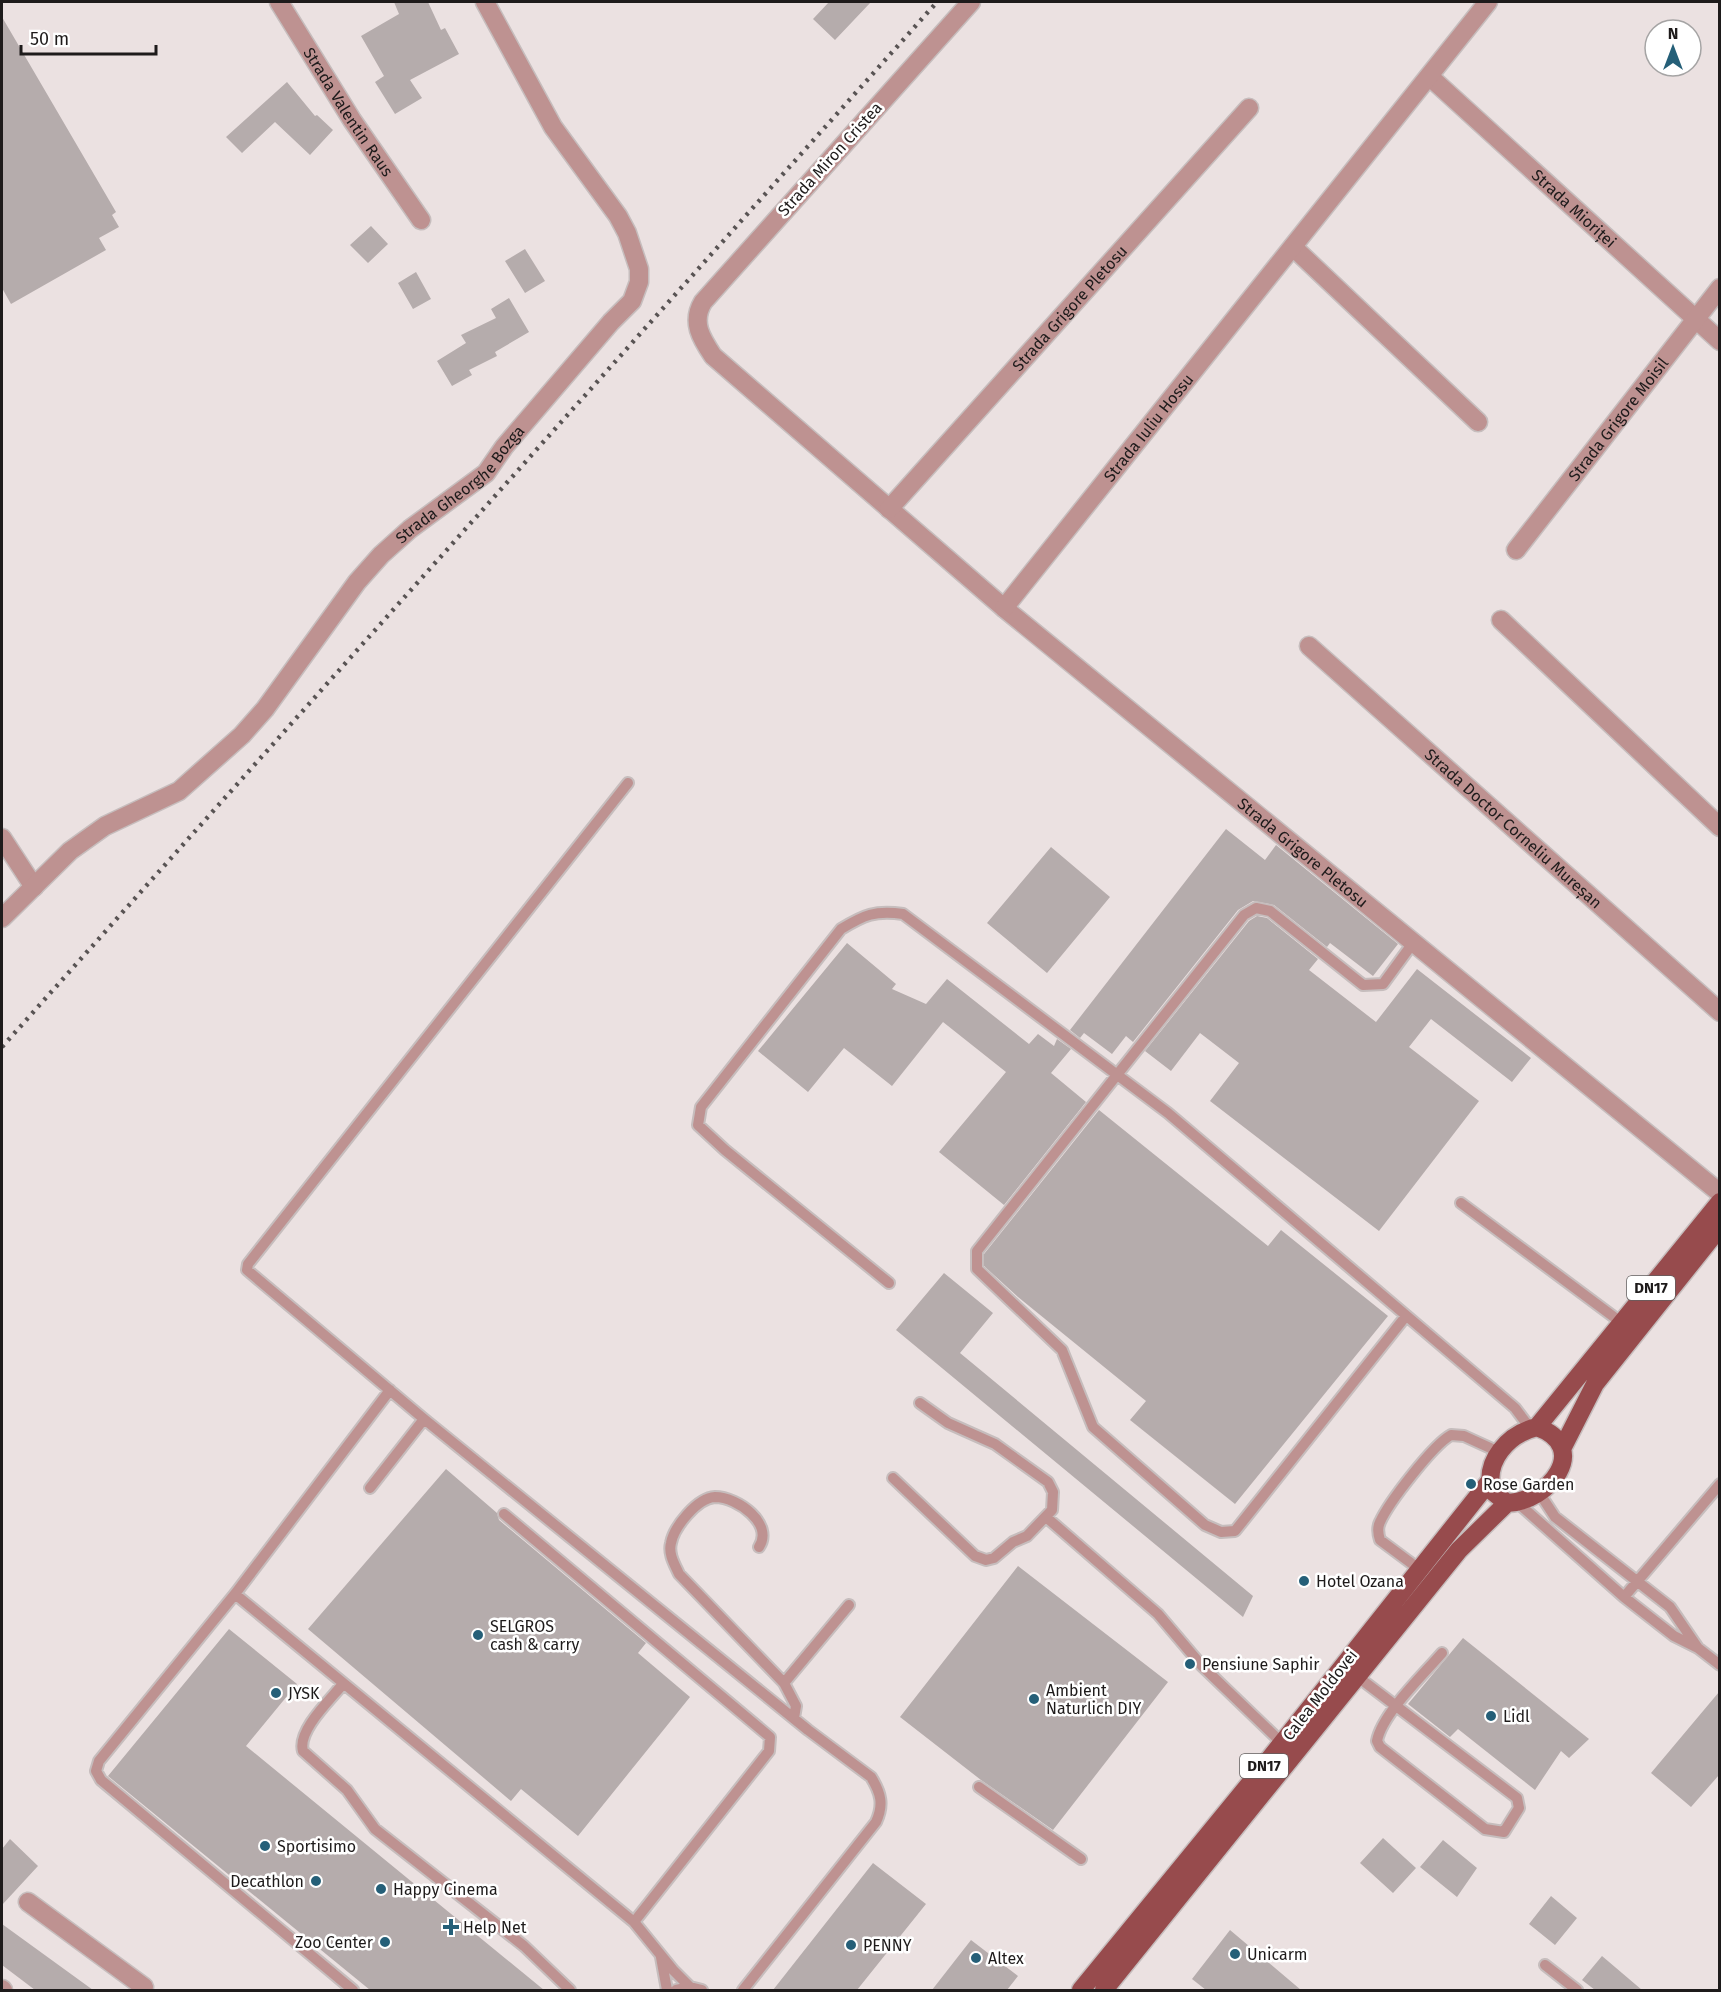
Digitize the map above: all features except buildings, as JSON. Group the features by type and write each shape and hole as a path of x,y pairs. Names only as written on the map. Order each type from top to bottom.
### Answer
{"main road":[{"name":"DN17","path":"1534,1427 1622,1323 1719,1202"},
{"name":"DN17","path":"1563,1447 1595,1384 1719,1227"},
{"path":"1534,1427 1551,1432 1563,1447 1563,1460 1556,1476 1540,1494 1512,1503 1498,1499 1490,1482 1489,1473 1499,1452 1510,1440 1534,1427"},
{"name":"Calea Moldovei","path":"1081,1990 1490,1482"},
{"name":"Calea Moldovei","path":"1104,1990 1459,1550 1512,1503"}],"street":[{"name":"Strada Valentin Raus","path":"279,2 352,120 421,220"},
{"name":"Strada Gheorghe Bozga","path":"2,918 70,851 105,826 179,790 242,735 265,709 357,582 381,555 410,529 486,473 504,447 632,301 639,282 639,268 627,233 618,216 553,127 485,2"},
{"name":"Strada Miron Cristea","path":"696,321 703,302 971,2"},
{"name":"Strada Iuliu Hossu","path":"1004,608 1488,2"},
{"name":"Strada Mioriței","path":"1430,77 1719,341"},
{"name":"Strada Grigore Pletosu","path":"890,509 1250,108"},
{"path":"1293,247 1478,422"},
{"name":"Strada Grigore Moisil","path":"1516,550 1719,288"},
{"name":"Strada Grigore Pletosu","path":"696,321 701,338 713,356 1004,608 1719,1193"},
{"path":"1502,620 1719,827"},
{"name":"Strada Doctor Corneliu Mureșan","path":"1309,646 1719,1012"},
{"path":"2,838 34,887"},
{"path":"28,1902 144,1987 142,1990"}],"lane":[{"path":"628,783 248,1264 251,1275 423,1419 870,1777 882,1799 881,1811 865,1837 747,1986 734,1990"},
{"path":"1406,1316 1235,1531 1221,1532 1205,1525 1093,1427 1062,1350 978,1269 977,1251 1244,915 1256,908 1270,911 1363,985 1383,984 1413,943"},
{"path":"889,1283 725,1150 698,1125 701,1107 841,929 863,916 882,912 903,915 1168,1113 1515,1407 1534,1427"},
{"path":"1461,1203 1622,1323"},
{"path":"353,1990 97,1776 99,1761 236,1594 390,1390"},
{"path":"893,1478 975,1556 986,1560 994,1558 1012,1542 1027,1536 1052,1510 1055,1499 1048,1482 995,1444 948,1423 920,1403"},
{"path":"370,1488 423,1419"},
{"path":"1419,1569 1380,1540 1379,1522 1434,1448 1450,1435 1464,1436 1499,1452"},
{"path":"1624,1597 1719,1484"},
{"path":"1540,1494 1555,1516 1670,1607 1698,1648"},
{"path":"759,1547 764,1539 765,1531 756,1519 733,1503 717,1497 702,1502 691,1511 671,1542 670,1553 679,1574 784,1683 796,1706 794,1718"},
{"path":"1512,1503 1624,1597 1674,1636 1698,1648 1719,1665"},
{"path":"504,1514 770,1737 769,1751 634,1922"},
{"path":"1046,1517 1158,1614 1202,1666 1282,1743"},
{"path":"236,1594 634,1922 690,1988"},
{"path":"784,1683 849,1605"},
{"path":"1358,1677 1397,1707 1516,1798 1519,1808 1504,1832 1485,1829 1380,1747 1377,1741 1379,1730 1397,1707 1442,1653"},
{"path":"343,1684 305,1732 302,1738 303,1751 347,1790 375,1829 524,1946 570,1990"},
{"path":"979,1787 1081,1859"},
{"path":"660,1954 667,1990"},
{"path":"1545,1965 1577,1990"},
{"path":"676,1990 690,1988 702,1990"}],"railway":[{"path":"2,1047 937,2"}],"place":[{"name":"Rose Garden","path":"1471,1484"},
{"name":"Hotel Ozana","path":"1304,1581"},
{"name":"SELGROS cash & carry","path":"478,1635"},
{"name":"Pensiune Saphir","path":"1190,1664"},
{"name":"JYSK","path":"276,1693"},
{"name":"Ambient Naturlich DIY","path":"1034,1699"},
{"name":"Lidl","path":"1491,1716"},
{"name":"Sportisimo","path":"265,1846"},
{"name":"Decathlon","path":"316,1881"},
{"name":"Happy Cinema","path":"381,1889"},
{"name":"Help Net","path":"451,1927"},
{"name":"Zoo Center","path":"385,1942"},
{"name":"PENNY","path":"851,1945"},
{"name":"Unicarm","path":"1235,1954"},
{"name":"Altex","path":"976,1958"}]}
